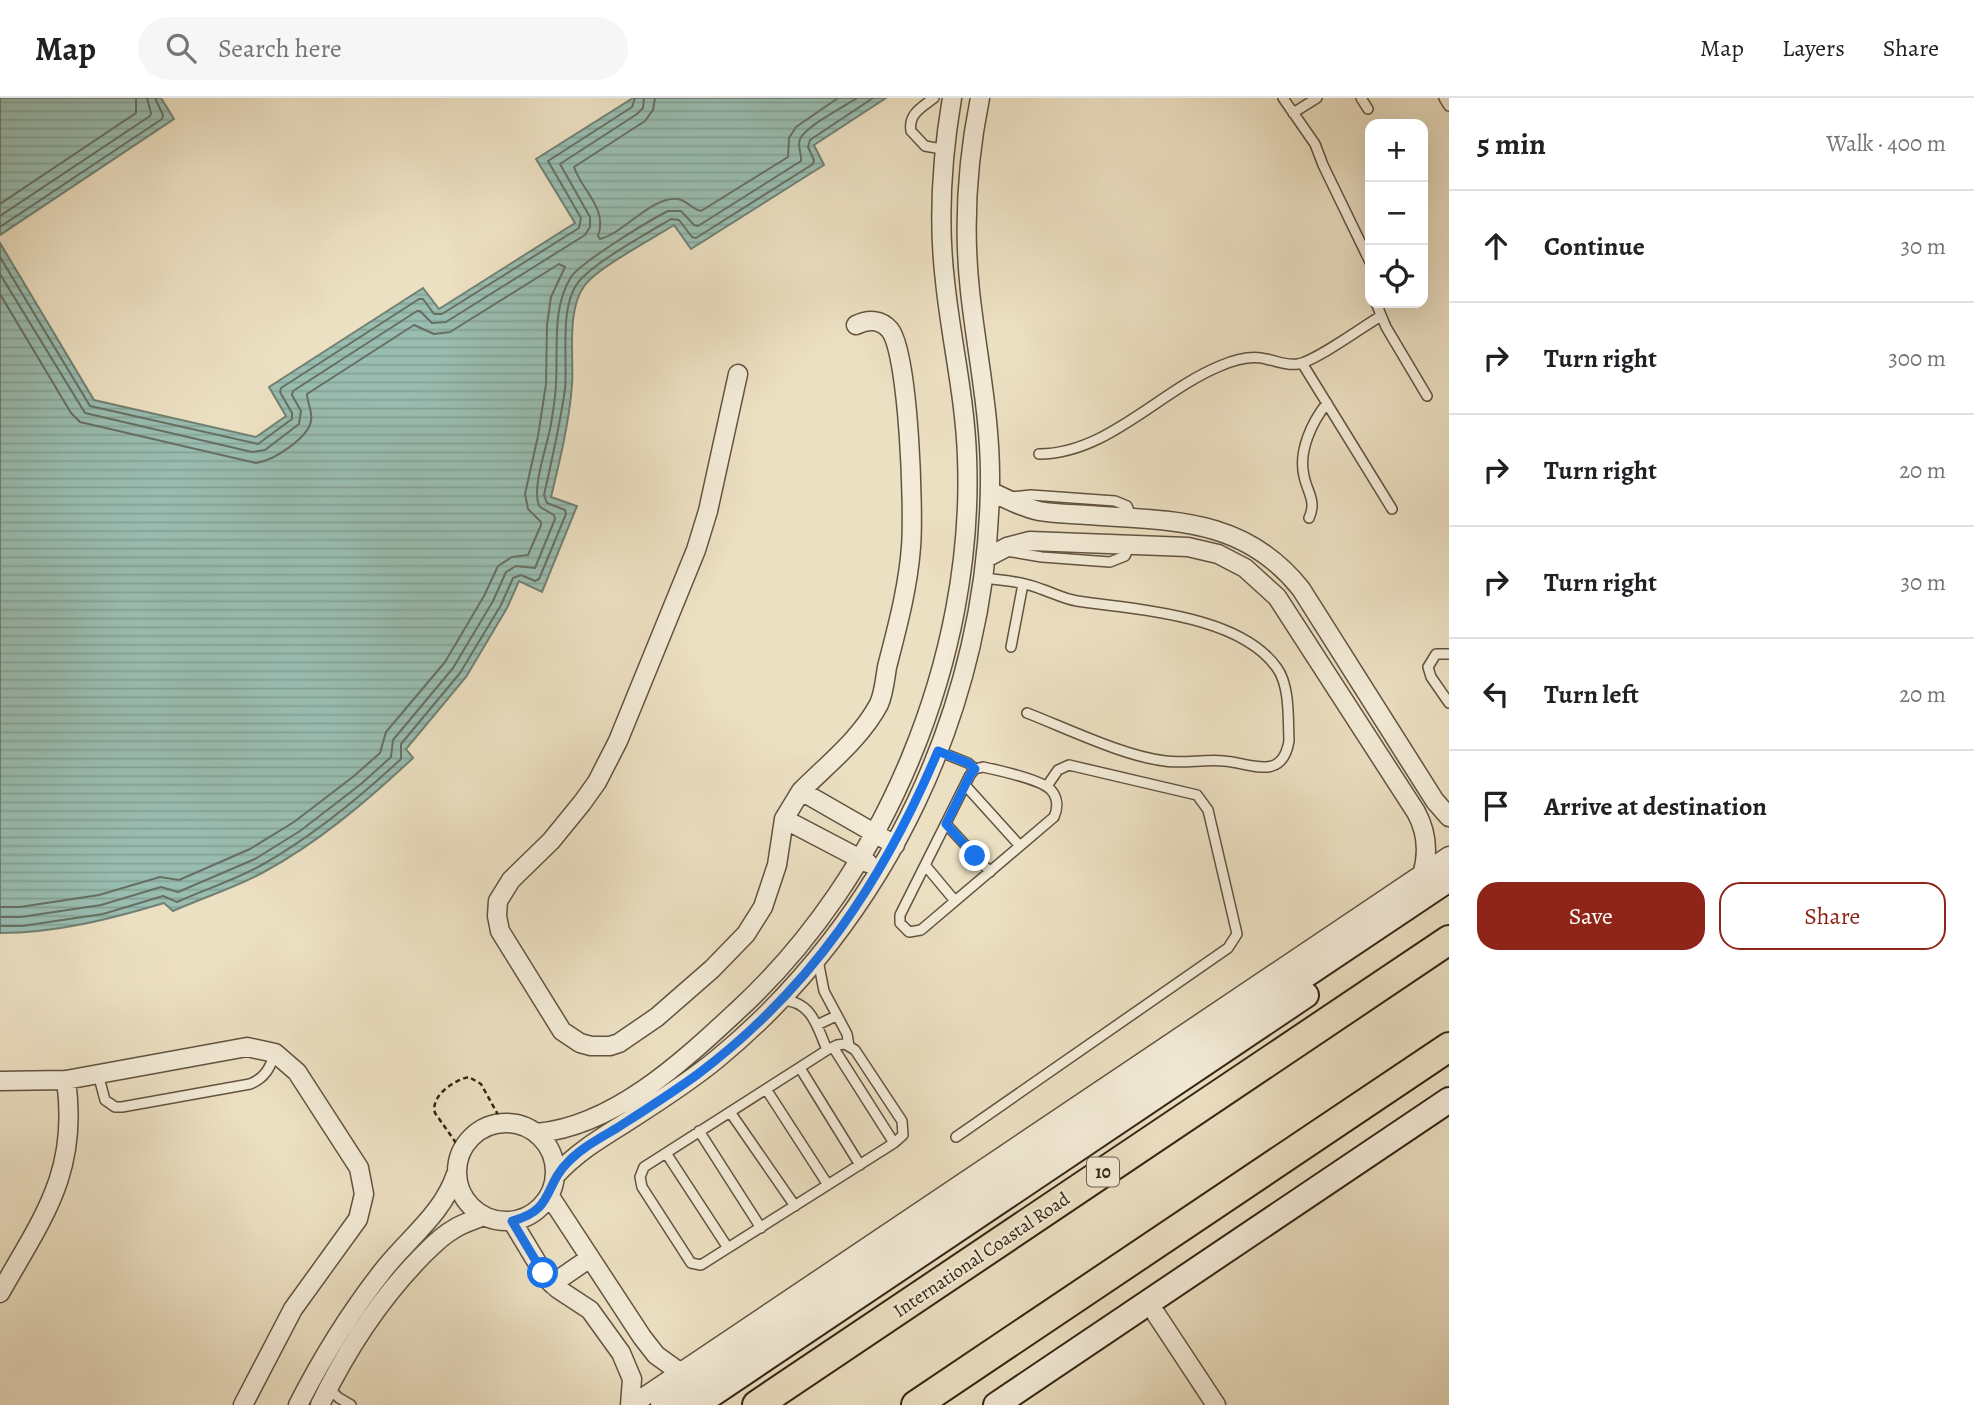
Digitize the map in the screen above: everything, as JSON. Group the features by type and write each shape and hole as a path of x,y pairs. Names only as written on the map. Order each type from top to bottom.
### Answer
{"highway":[{"name":"International Coastal Road","path":"757,1405 1449,940"},
{"path":"916,1405 1449,1047"}],"main road":[{"path":"696,1405 1389,929 1443,884"},
{"path":"663,1405 1192,1040 1389,929"},
{"path":"996,1405 1449,1100"},
{"path":"1021,1405 1449,1117"}],"street":[{"path":"537,1133 567,1129 596,1118 665,1072 701,1044 756,994 787,962 825,912 874,833 913,752 946,655 961,568 967,488 965,423 944,277 942,216 952,98"},
{"path":"555,1176 578,1152 679,1088 717,1059 781,1000 818,959 845,925 895,845 938,751 968,659 989,564 997,495 970,292 966,226 969,167 980,98"},
{"path":"738,374 708,511 696,550 618,741 597,782 582,803 551,841 511,880 498,901 500,931 562,1031 580,1043 591,1046 619,1043 657,1017 712,969 746,934 763,907 777,865 784,819 801,792 860,732 880,702 909,561 912,490 904,386 892,333 884,325 869,321 856,325"},
{"path":"965,423 988,421"},
{"path":"997,495 1042,512 1197,524 1214,528 1262,550 1276,561 1301,589 1435,800 1449,817"},
{"path":"1130,545 1132,518"},
{"path":"961,568 989,564 1030,541 1203,550 1225,557 1245,568 1277,597 1421,822 1443,884"},
{"path":"946,655 968,659"},
{"path":"1326,672 1346,660"},
{"path":"801,792 895,845"},
{"path":"817,836 833,808"},
{"path":"784,819 880,870"},
{"path":"631,1405 1192,1040 1443,884 1449,856"},
{"path":"0,1081 66,1080 247,1047 275,1053 297,1072 352,1157 363,1181 364,1194 358,1219 293,1309 243,1405"},
{"path":"0,1293 58,1185 70,1133 66,1080"},
{"path":"298,1405 323,1356 353,1309 387,1265 450,1193 461,1150 478,1130 502,1122 515,1122 537,1133 552,1152 555,1176 550,1195 534,1212 512,1221 493,1220 473,1209 458,1187 456,1174"},
{"path":"550,1195 648,1346 681,1373"},
{"path":"320,1405 342,1362 370,1318 401,1278 439,1239 466,1222 484,1216"},
{"path":"512,1221 551,1284 590,1310 621,1353 632,1379 631,1405"},
{"path":"425,1224 439,1239"},
{"path":"551,1284 590,1258"},
{"path":"1156,1314 1216,1405"}],"lane":[{"path":"934,98 914,114 910,122 911,131 925,146 947,150"},
{"path":"1283,98 1317,148 1365,252"},
{"path":"1293,113 1317,98"},
{"path":"1361,98 1368,109"},
{"path":"1444,98 1449,106"},
{"path":"1378,308 1427,396"},
{"path":"1039,454 1068,452 1093,442 1196,377 1222,365 1255,357 1287,365 1302,363 1381,316"},
{"path":"1302,363 1392,509"},
{"path":"1309,518 1313,502 1303,475 1303,457 1313,424 1327,403"},
{"path":"989,564 1023,584 1069,599 1165,614 1216,628 1248,642 1274,664 1282,677 1289,741 1288,749 1280,761 1264,769 1220,760 1168,762 1139,755 1027,713"},
{"path":"1011,648 1023,584"},
{"path":"1449,653 1436,654 1428,667 1431,677 1449,703"},
{"path":"938,751 968,763 975,769 986,768 1046,786 1055,797 1057,810 1049,822 955,901 917,932 909,932 902,927 900,915 975,769"},
{"path":"956,1137 1228,948 1237,934 1208,810 1197,795 1069,765 1061,767 1046,786"},
{"path":"965,785 1020,846"},
{"path":"946,824 990,872"},
{"path":"925,865 955,901"},
{"path":"818,959 824,991 849,1045 902,1121 903,1135 701,1265 693,1265 640,1183 644,1167 830,1049 841,1044 849,1045"},
{"path":"781,1000 797,1002 809,1011 830,1049 894,1143"},
{"path":"817,1025 836,1016"},
{"path":"98,1074 105,1100 115,1107 122,1107 250,1084 268,1071 275,1053"},
{"path":"800,1068 860,1165"},
{"path":"766,1089 828,1185"},
{"path":"730,1112 795,1206"},
{"path":"699,1132 761,1227"},
{"path":"666,1153 728,1248"},
{"path":"328,1388 351,1405"}],"path":[{"path":"461,1150 433,1106 437,1098 460,1080 469,1077 481,1084 502,1122"}],"water":[{"path":"0,98 161,98 174,119 0,235"},
{"path":"633,98 886,98 814,145 824,165 691,249 674,225 613,262 585,285 575,307 571,399 551,497 577,506 542,592 519,581 507,608 466,677 406,749 413,758 322,835 283,861 229,888 173,911 164,903 83,924 42,931 0,933 0,243 94,400 256,437 286,416 269,387 423,288 439,309 575,223 536,159"}],"route":[{"path":"543,1273 512,1221 524,1218 543,1205 550,1195 555,1176 578,1152 698,1074 781,1000 825,951 863,898 895,845 938,751 968,763 975,769 946,824 975,856"}]}
